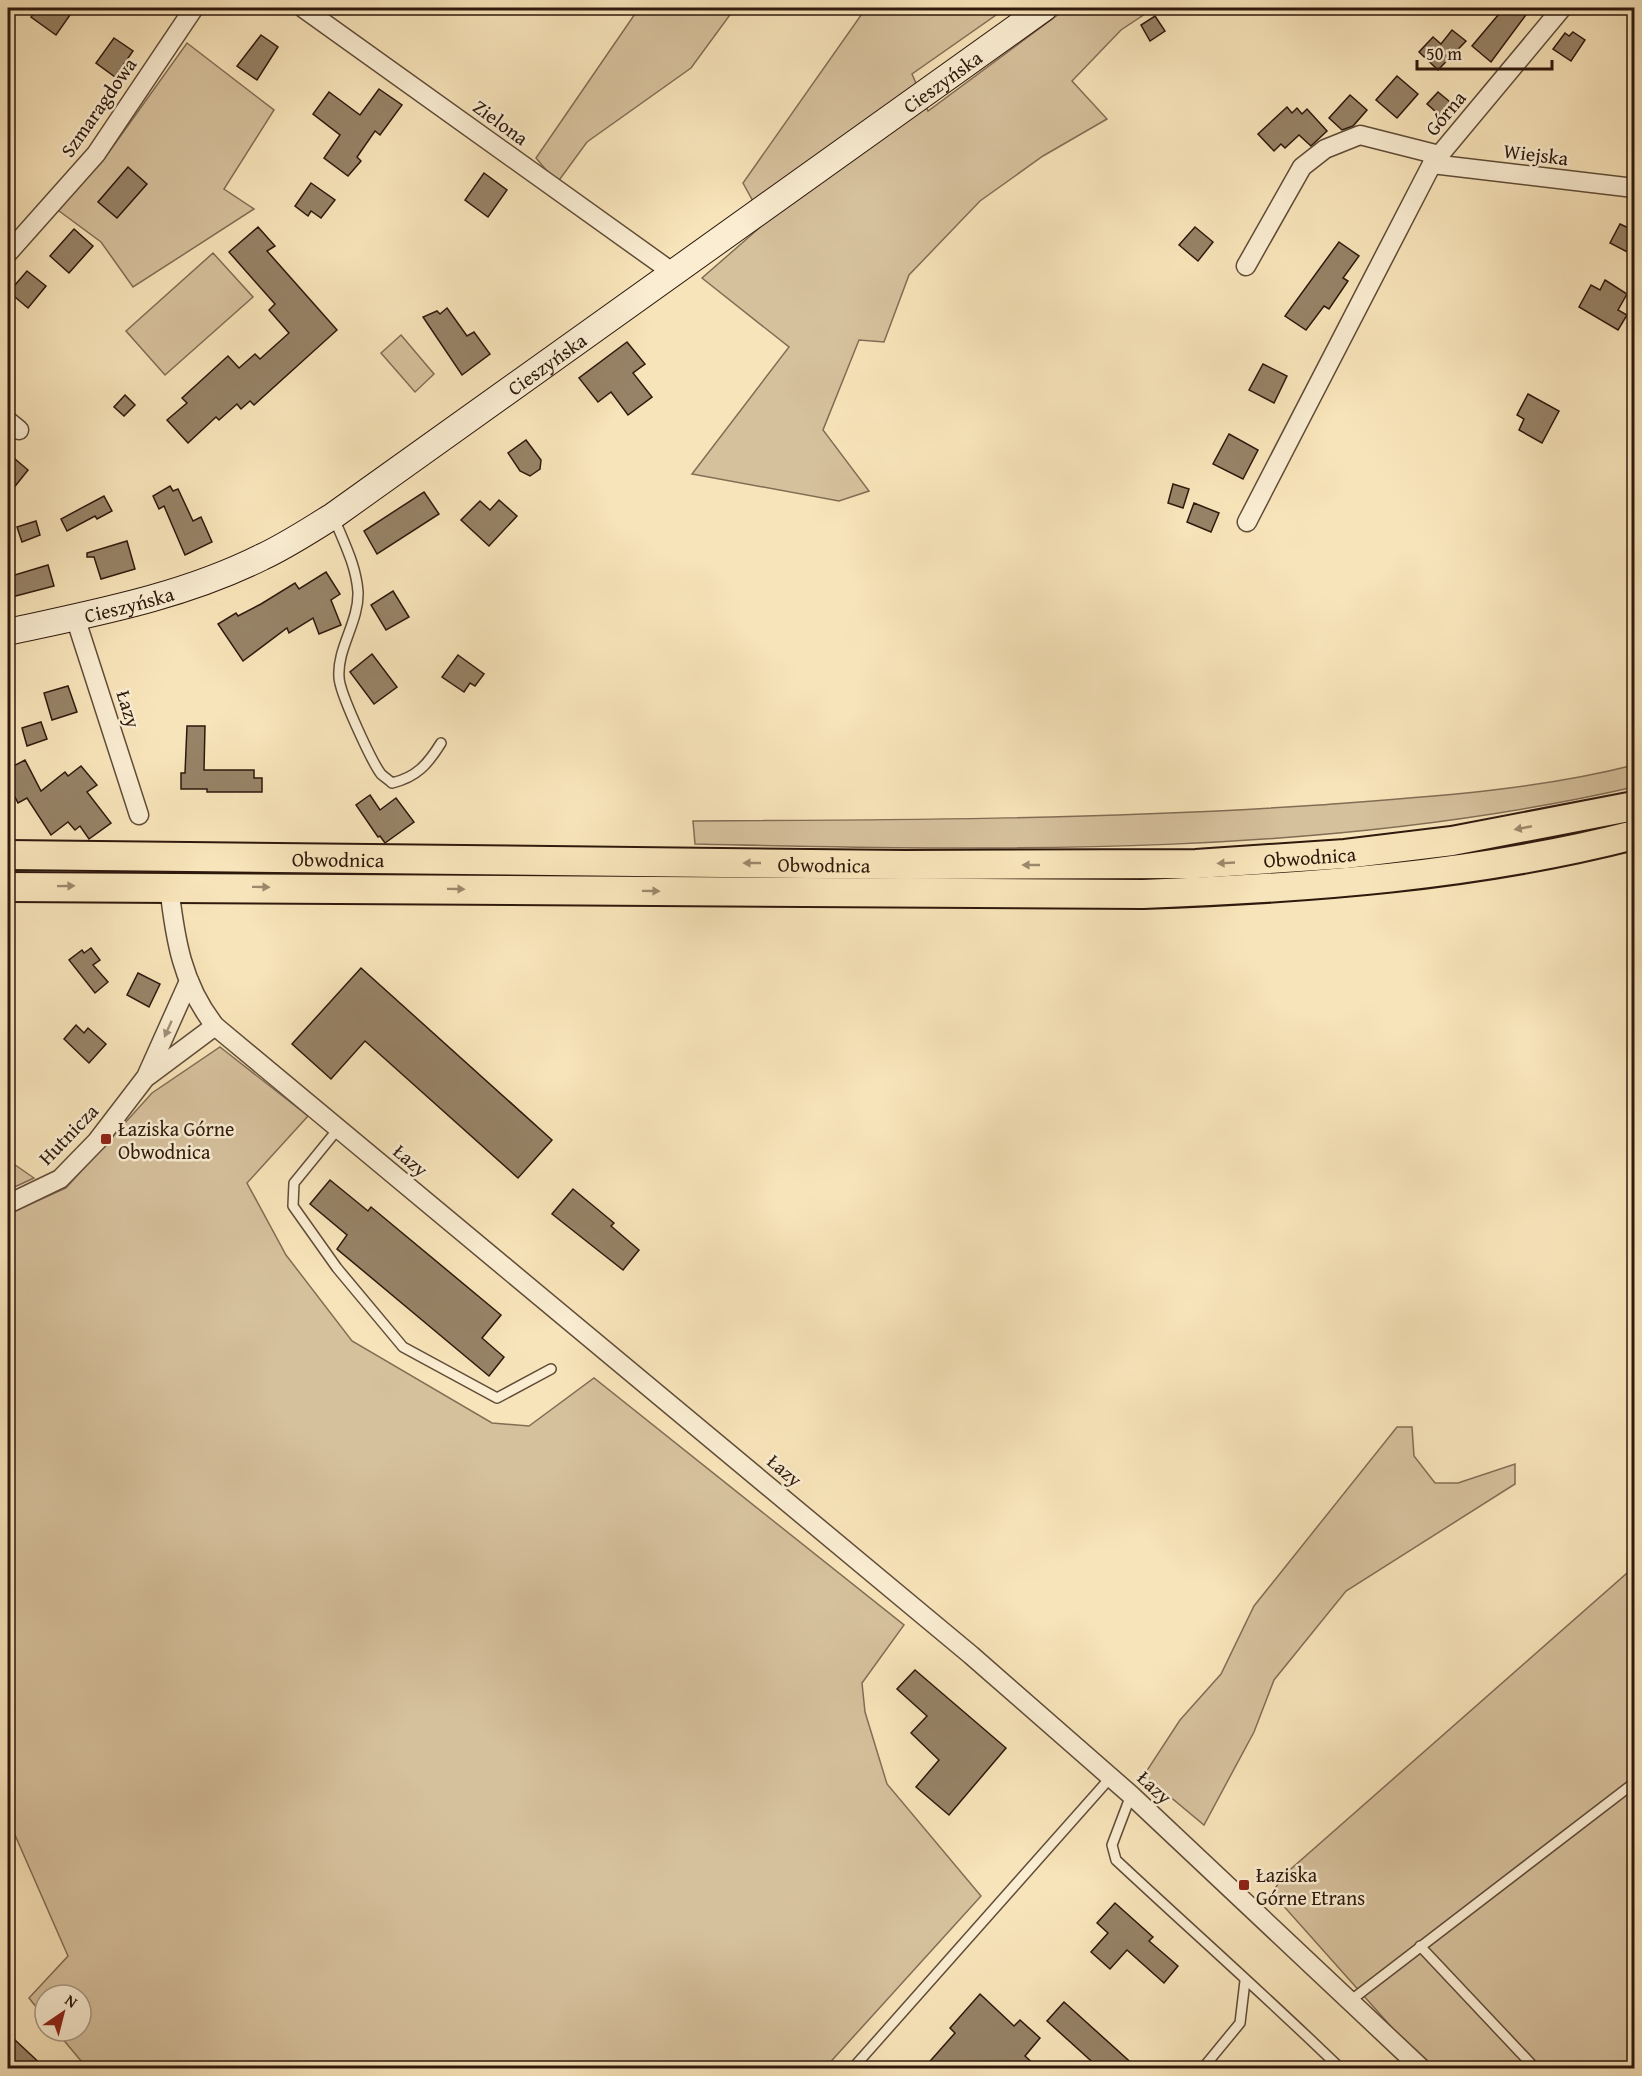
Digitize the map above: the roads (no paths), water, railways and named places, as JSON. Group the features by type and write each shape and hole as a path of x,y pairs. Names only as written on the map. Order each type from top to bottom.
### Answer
{"main road":[{"name":"Obwodnica","path":"8,855 881,865 1196,864 1345,854 1452,841 1635,806"},
{"name":"Obwodnica","path":"8,887 169,886 1143,894 1291,887 1419,873 1530,856 1635,835"}],"street":[{"name":"Szmaragdowa","path":"8,253 96,154 194,8"},
{"name":"Zielona","path":"303,8 672,272"},
{"name":"Cieszyńska","path":"8,632 126,606 194,586 262,557 333,516 1044,8"},
{"name":"Górna","path":"1247,522 1436,160 1562,8"},
{"name":"Wiejska","path":"1246,266 1302,167 1325,149 1360,135 1436,160 1635,188"},
{"name":"Łazy","path":"75,617 139,815"},
{"name":"Łazy","path":"169,886 173,932 189,981 199,1005 216,1026 954,1640 1131,1795 1421,2068"},
{"path":"147,1077 189,981"},
{"path":"147,1077 216,1026"},
{"name":"Hutnicza","path":"8,1204 60,1179 97,1141 147,1077"}],"lane":[{"path":"333,516 353,560 358,594 354,625 341,659 338,678 381,775 392,783 409,779 428,765 441,743"},
{"path":"338,1129 294,1183 293,1206 337,1268 403,1347 497,1398 551,1369"},
{"path":"853,2068 1111,1777"},
{"path":"1350,2001 1635,1783"},
{"path":"1131,1795 1112,1845 1116,1860 1341,2068"},
{"path":"1420,1946 1535,2068"},
{"path":"1203,2068 1240,2022 1245,1981"}],"place":[{"name":"Łaziska Górne Obwodnica","path":"106,1139"},
{"name":"Łaziska Górne Etrans","path":"1244,1885"}]}
